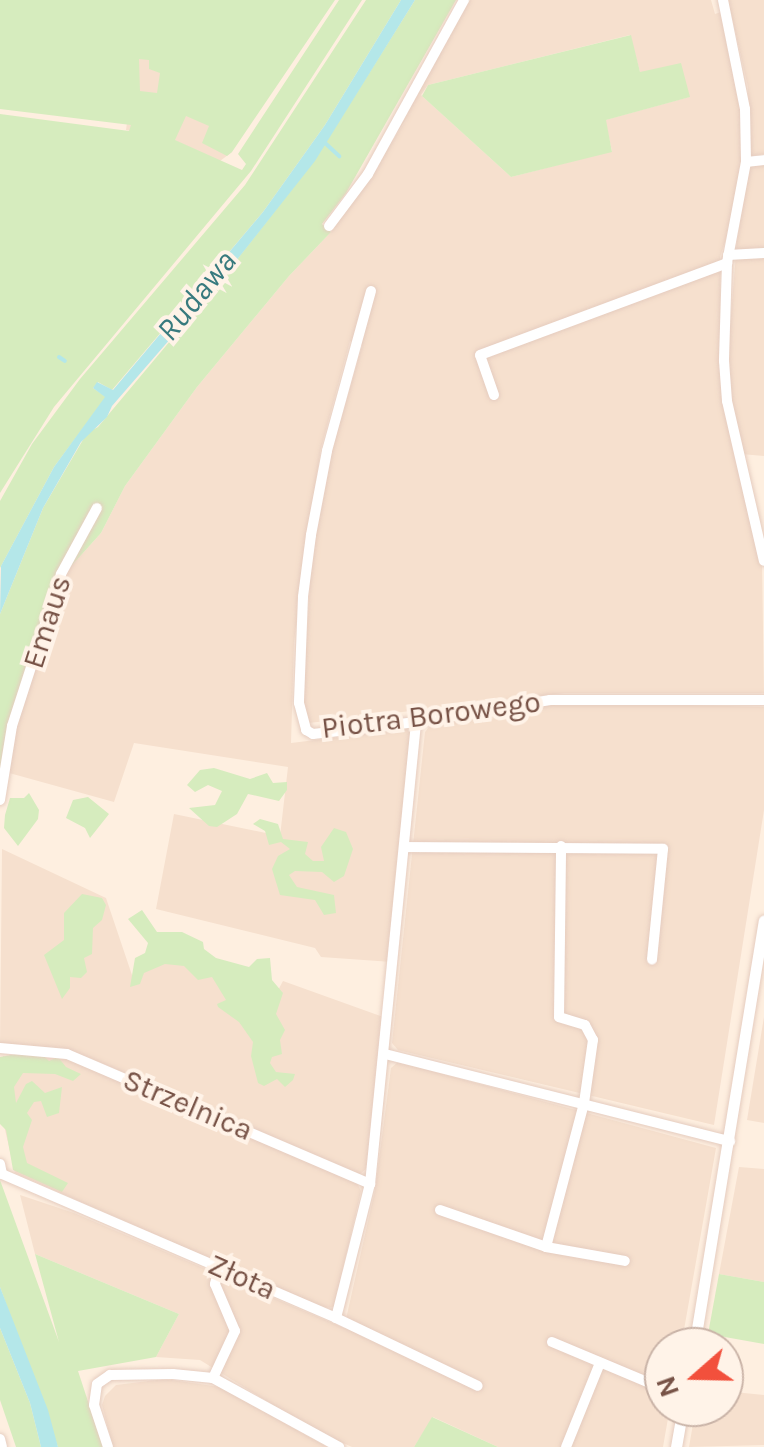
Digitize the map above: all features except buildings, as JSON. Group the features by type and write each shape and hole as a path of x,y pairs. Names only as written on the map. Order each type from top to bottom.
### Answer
{"street":[{"path":"329,226 386,146 464,0"},
{"path":"723,0 745,109 746,162 728,259 728,401 764,561"},
{"path":"746,162 764,160"},
{"path":"494,395 480,355 728,259 764,253"},
{"name":"Piotra Borowego","path":"371,291 326,451 311,535 299,703 301,721 313,734 550,700 764,700"},
{"name":"Emaus","path":"0,800 12,726 61,574 97,508"},
{"path":"336,1318 370,1184 416,722"},
{"path":"546,1246 584,1103 593,1036 585,1024 559,1017 562,846"},
{"path":"406,847 663,849 652,959"},
{"path":"697,1327 764,921"},
{"name":"Strzelnica","path":"0,1048 67,1054 370,1184"},
{"path":"385,1054 730,1141"},
{"name":"Złota","path":"1,1169 336,1318 478,1386"},
{"path":"440,1210 546,1246 625,1261"},
{"path":"213,1378 236,1331 216,1284 219,1267"},
{"path":"552,1342 644,1381"},
{"path":"566,1447 600,1363"},
{"path":"108,1447 94,1405 95,1389 102,1380 132,1374 213,1378 339,1447"},
{"path":"0,1439 2,1447"}],"shaded area":[{"path":"470,0 711,0 715,14 721,12 743,116 742,154 730,227 720,257 721,391 762,562 764,693 564,693 309,723 303,707 311,563 333,447 362,346 350,341 321,448 306,546 294,642 291,743 407,729 412,735 392,962 321,957 315,948 156,909 174,814 280,836 288,767 134,743 114,802 2,771 65,573 101,533 125,486 197,387 331,232 409,116 339,214","holes":["630,35 640,72 689,97 605,120 612,151 511,177 421,95 428,85"]},
{"path":"728,0 764,0 764,154 750,156 748,87"},
{"path":"136,58 165,60 232,152 220,161 145,127 143,133 126,130"},
{"path":"764,165 764,456 741,454 731,397 729,341 737,241 749,166"},
{"path":"542,705 764,707 764,810 714,1125 398,1050 392,1043 425,732 433,722"},
{"path":"2,849 106,898 134,981 154,948 276,994 283,981 386,1018 367,1168 360,1174 90,1058 65,1051 0,1046"},
{"path":"764,1017 764,1123 747,1120"},
{"path":"3,1056 79,1062 357,1183 361,1191 334,1307 323,1308 15,1173 0,1108"},
{"path":"398,1062 716,1148 685,1327 644,1327 644,1427 666,1427 663,1447 498,1447 433,1417 414,1447 352,1447 314,1430 200,1360 156,1357 179,1314 35,1254 20,1195 74,1213 344,1328 375,1190 391,1068"},
{"path":"739,1167 764,1169 764,1282 719,1274"},
{"path":"165,1379 220,1387 327,1447 113,1447 102,1405 105,1396 116,1385"},
{"path":"744,1393 764,1395 764,1445 689,1447 692,1427 744,1427"}],"green space":[{"path":"0,0 335,0 227,156 202,143 209,126 186,116 175,140 242,170 246,164 238,154 339,0 362,0 251,171 54,407 0,493 0,114 129,131 131,125 0,109","holes":["139,59 149,60 149,69 160,73 157,93 140,91"]},
{"path":"366,0 401,0 325,125 263,212 112,390 98,382 93,388 106,397 54,467 0,568 0,501 32,444 80,379 245,185"},
{"path":"415,0 456,0 346,193 322,224 331,232 197,387 125,486 101,533 65,573 0,781 0,614 43,508 87,433 98,427 217,285 314,161"},
{"path":"631,35 640,72 681,63 690,97 606,120 612,152 511,177 422,96 428,85"},
{"path":"214,768 250,779 267,773 273,783 287,782 287,790 279,801 248,794 237,814 217,827 209,826 189,808 215,805 222,791 208,785 195,792 187,785 200,770"},
{"path":"29,793 39,810 38,819 18,846 4,828 5,815 10,798 24,798"},
{"path":"88,797 109,814 90,838 85,828 66,818 73,800"},
{"path":"260,819 278,824 283,839 308,842 305,854 313,861 324,861 321,847 334,828 346,832 353,849 344,876 334,882 322,872 295,871 289,875 297,887 334,895 336,913 324,915 315,900 280,895 272,869 278,856 290,849 281,842 269,845 265,831 253,824"},
{"path":"82,894 102,898 106,905 102,920 93,928 92,954 84,958 87,972 81,978 70,977 70,988 62,999 44,955 64,940 64,913"},
{"path":"142,910 157,932 182,932 203,942 204,949 216,958 249,967 257,959 270,958 272,980 283,993 276,1014 285,1030 280,1040 282,1054 272,1057 270,1063 276,1072 295,1074 285,1087 277,1079 264,1086 258,1083 251,1056 253,1042 239,1022 218,1007 226,1000 212,977 198,980 184,966 165,964 144,973 140,984 130,987 135,958 145,953 148,943 128,919"},
{"path":"44,1056 49,1061 58,1057 66,1067 81,1074 73,1081 55,1074 23,1073 14,1087 16,1103 26,1084 32,1081 45,1093 62,1087 59,1113 47,1117 41,1101 34,1102 27,1113 32,1120 23,1147 27,1163 68,1183 62,1192 13,1170 6,1130 0,1124 0,1057"},
{"path":"0,1180 59,1342 35,1254 179,1314 156,1357 78,1371 103,1447 58,1447 0,1287"},
{"path":"719,1274 764,1282 764,1344 744,1340 744,1327 709,1327"},
{"path":"0,1328 30,1403 41,1447 16,1447 0,1400"},
{"path":"432,1417 498,1447 414,1447"}],"water":[{"name":"Rudawa","path":"401,0 415,0 315,161 217,285 112,406 107,417 81,442 43,508 0,614 1,566 54,467 105,397 93,388 97,382 113,390 263,212 325,125"},
{"path":"0,1287 48,1410 58,1447 41,1447 30,1403 0,1328"}],"waterway":[{"path":"324,142 339,156"},
{"path":"59,357 65,361"}]}
